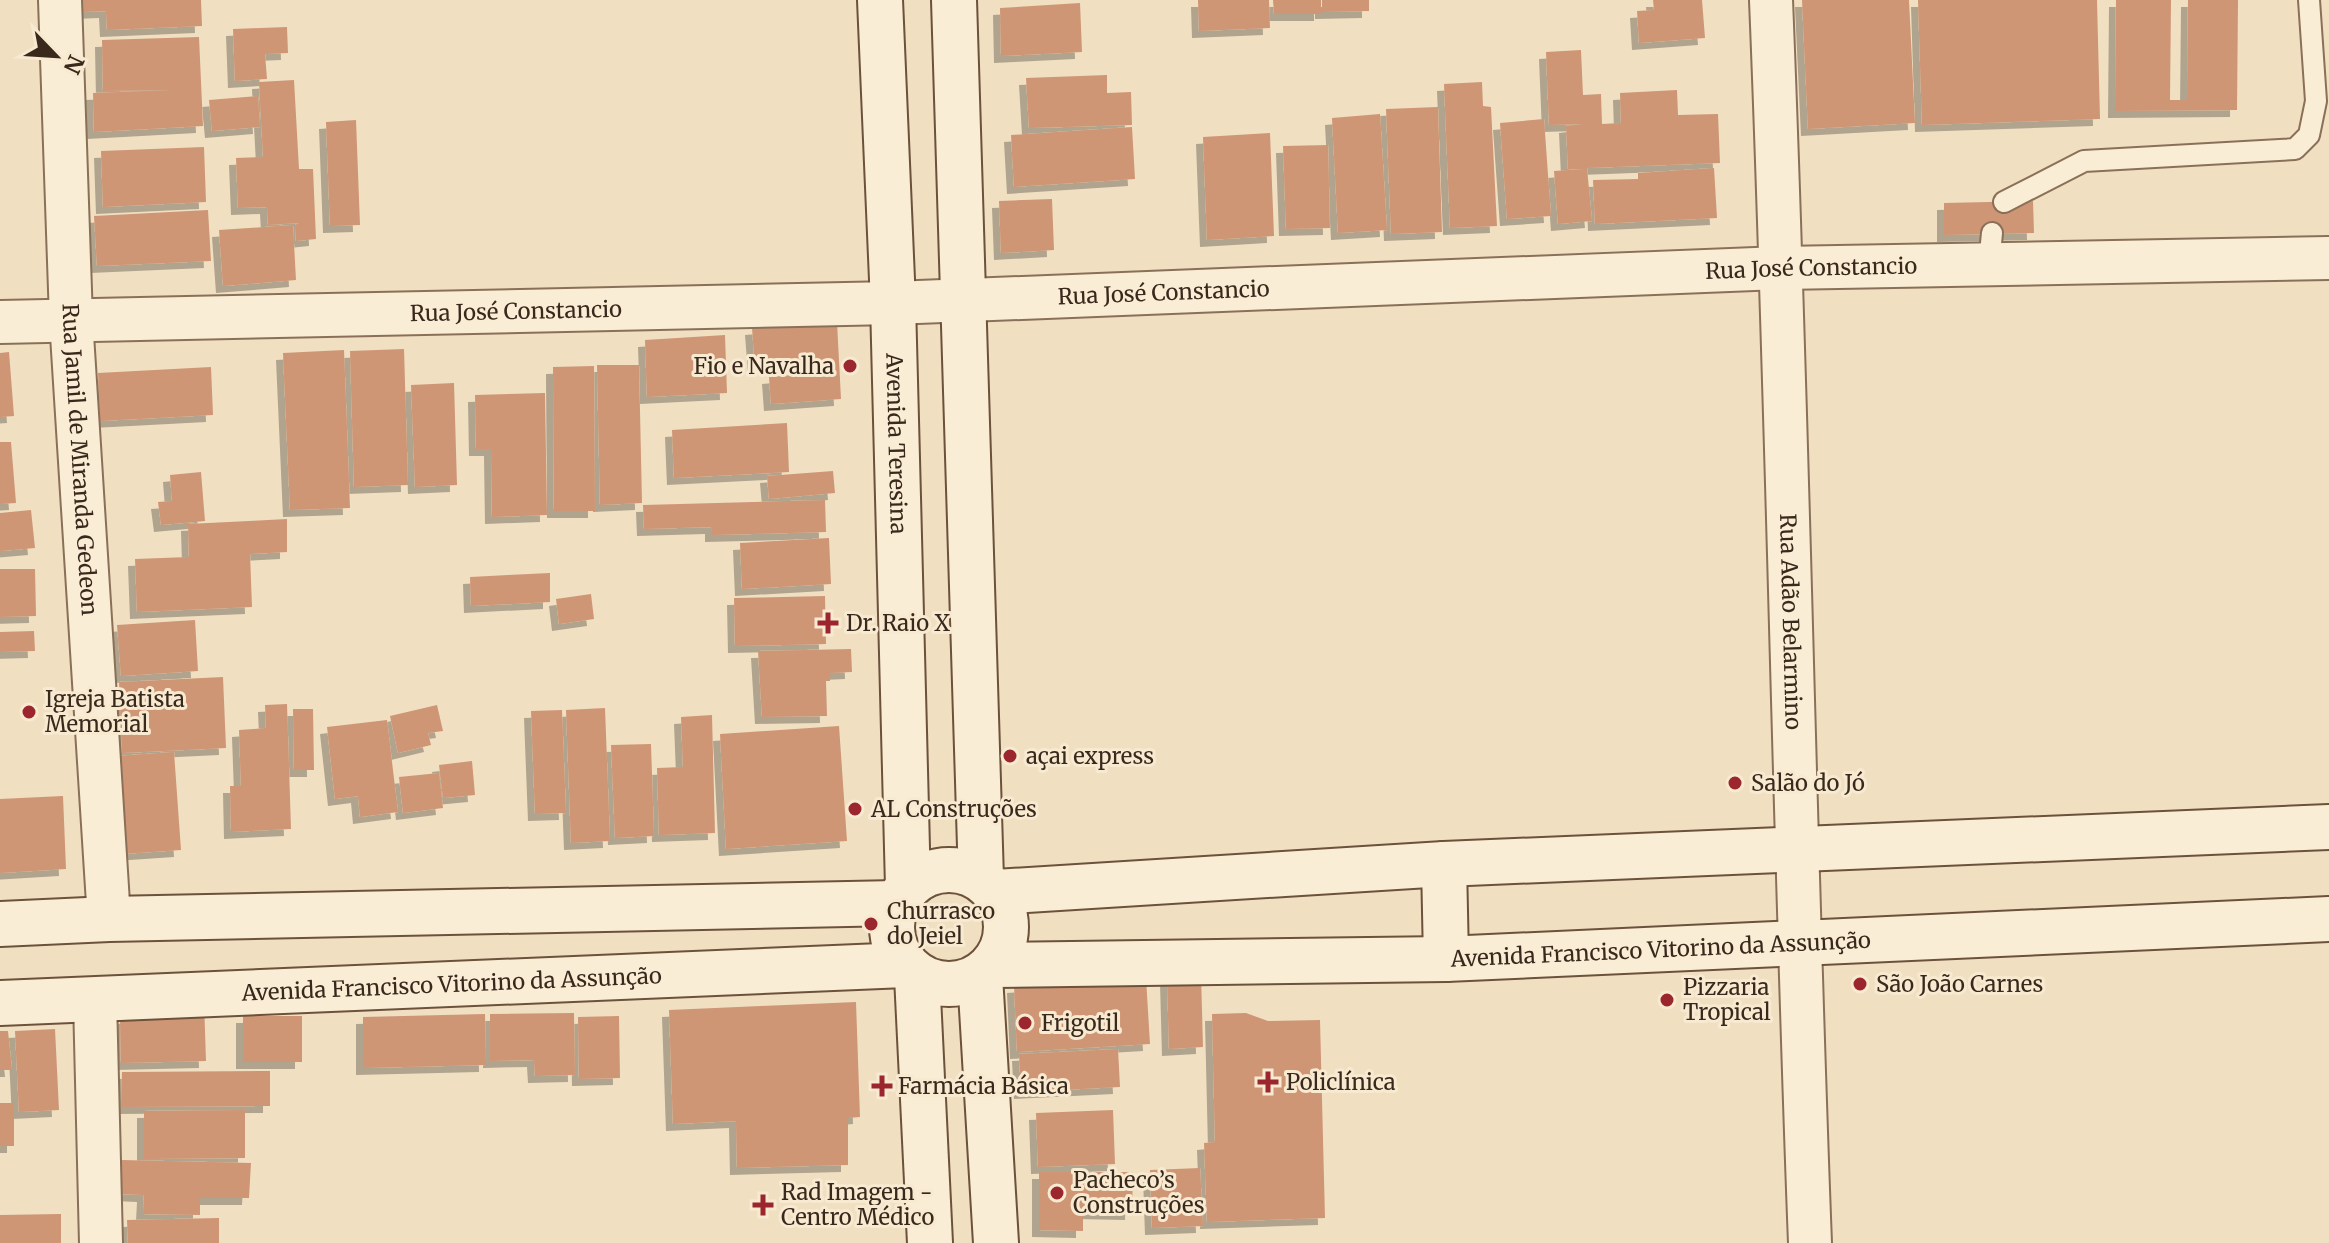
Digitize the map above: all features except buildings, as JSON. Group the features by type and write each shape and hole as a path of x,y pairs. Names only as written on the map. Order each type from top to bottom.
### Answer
{"main road":[{"name":"Avenida Teresina","path":"880,0 893,303 902,895"},
{"path":"954,0 988,885"},
{"path":"988,885 2329,827"},
{"path":"1444,864 1446,959"},
{"path":"911,970 937,984 959,984 986,971 1003,948 1007,929 1004,909 988,885 963,871 943,870 925,875 902,895 892,935 911,970 930,1243"},
{"path":"0,924 902,895"},
{"name":"Avenida Francisco Vitorino da Assunção","path":"986,971 1446,959 2329,919"},
{"name":"Avenida Francisco Vitorino da Assunção","path":"0,1003 911,970"},
{"path":"986,971 996,1243"}],"street":[{"name":"Rua Jamil de Miranda Gedeon","path":"60,0 71,319 109,919"},
{"name":"Rua Adão Belarmino","path":"1771,0 1782,268 1795,851 1810,1243"},
{"name":"Rua José Constancio","path":"0,322 966,301 1782,268 1990,249 2329,258"},
{"path":"95,1000 101,1243"}],"lane":[{"path":"2004,202 2084,161 2295,149 2309,135 2316,101 2309,0"}],"place":[{"name":"Fio e Navalha","path":"850,366"},
{"name":"Dr. Raio X","path":"828,623"},
{"name":"Igreja Batista Memorial","path":"29,712"},
{"name":"açai express","path":"1010,756"},
{"name":"Salão do Jó","path":"1735,783"},
{"name":"AL Construções","path":"855,809"},
{"name":"Churrasco do Jeiel","path":"871,924"},
{"name":"São João Carnes","path":"1860,984"},
{"name":"Pizzaria Tropical","path":"1667,1000"},
{"name":"Frigotil","path":"1025,1023"},
{"name":"Policlínica","path":"1268,1082"},
{"name":"Farmácia Básica","path":"882,1086"},
{"name":"Pacheco’s Construções","path":"1057,1193"},
{"name":"Rad Imagem - Centro Médico","path":"763,1205"}]}
